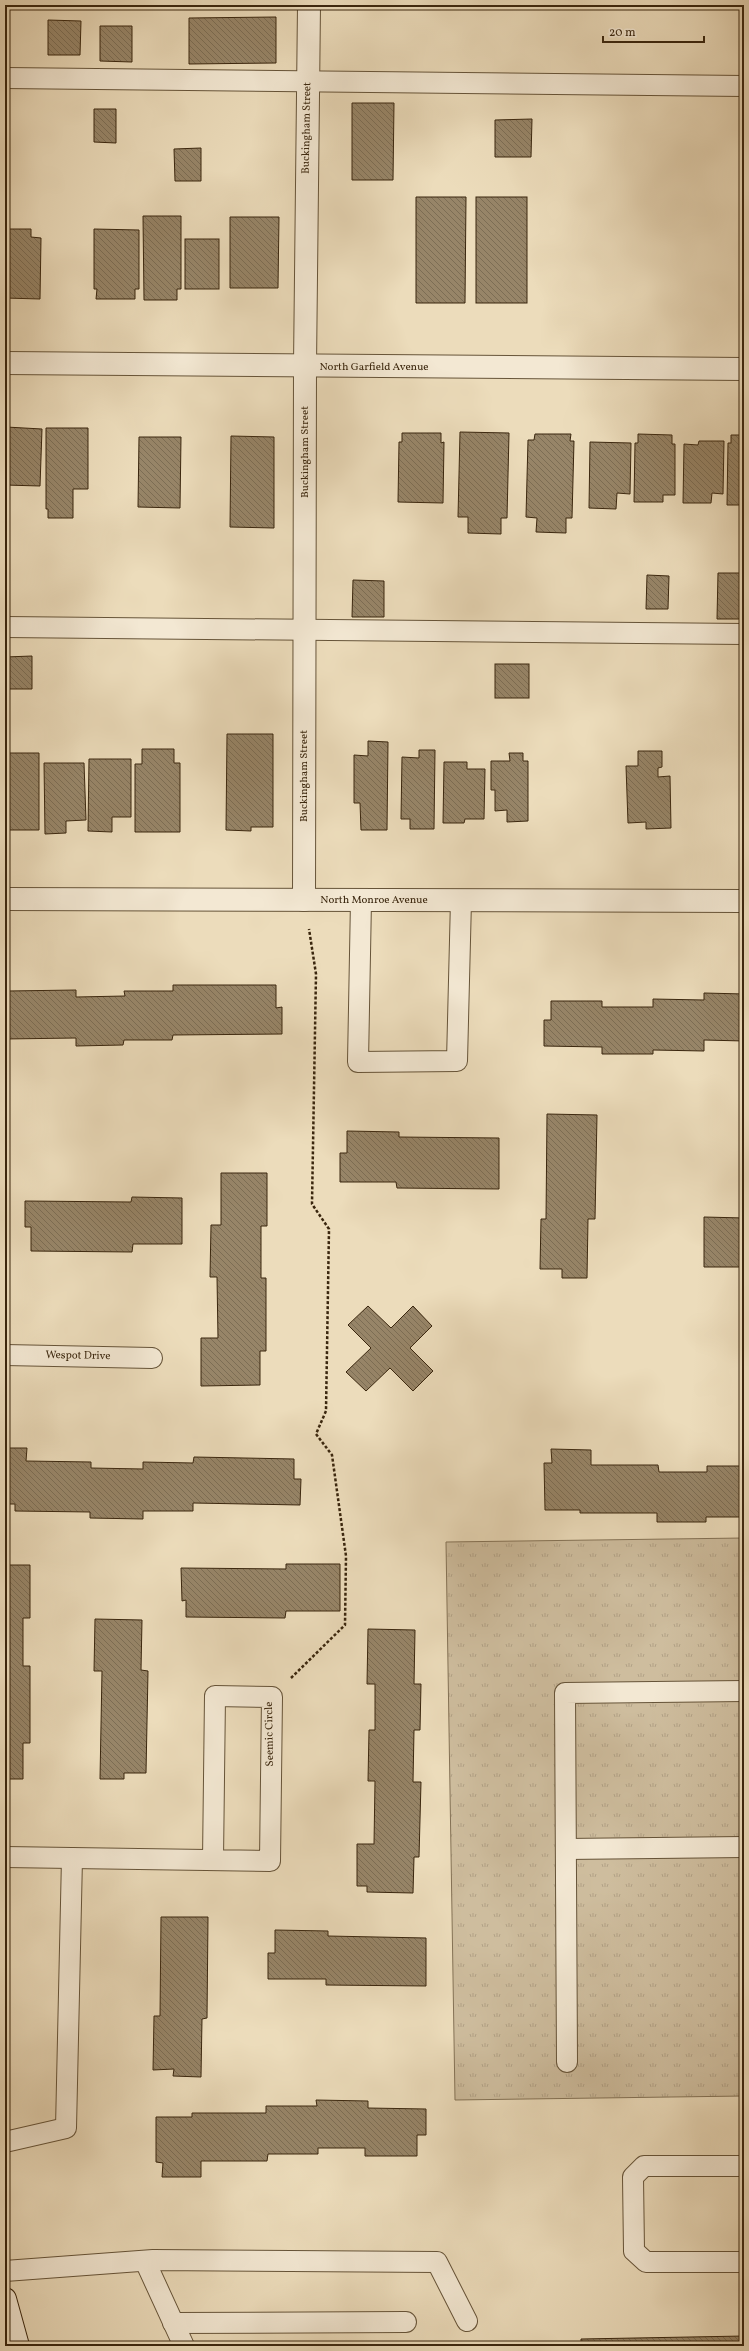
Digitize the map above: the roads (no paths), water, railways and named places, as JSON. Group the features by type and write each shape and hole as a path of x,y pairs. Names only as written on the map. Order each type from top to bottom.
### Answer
{"street":[{"name":"Buckingham Street","path":"304,900 305,366 308,5"},
{"name":"North Garfield Avenue","path":"5,363 744,369"},
{"name":"North Monroe Avenue","path":"5,898 744,901"},
{"path":"5,2299 18,2346"}],"lane":[{"path":"5,78 308,80 744,86"},
{"path":"5,628 744,634"},
{"path":"361,900 358,1062 457,1061 461,900"},
{"name":"Wespot Drive","path":"5,1355 152,1358"},
{"path":"567,2062 565,1693 744,1691"},
{"name":"Seemic Circle","path":"5,1857 213,1860 270,1860 272,1697 215,1696 213,1860"},
{"path":"566,1849 744,1847"},
{"path":"5,2142 66,2128 72,1858"},
{"path":"744,2166 644,2166 633,2177 634,2251 646,2262 744,2262"},
{"path":"5,2271 145,2261 437,2262 467,2321"},
{"path":"145,2261 184,2346"},
{"path":"173,2323 406,2322"}]}
